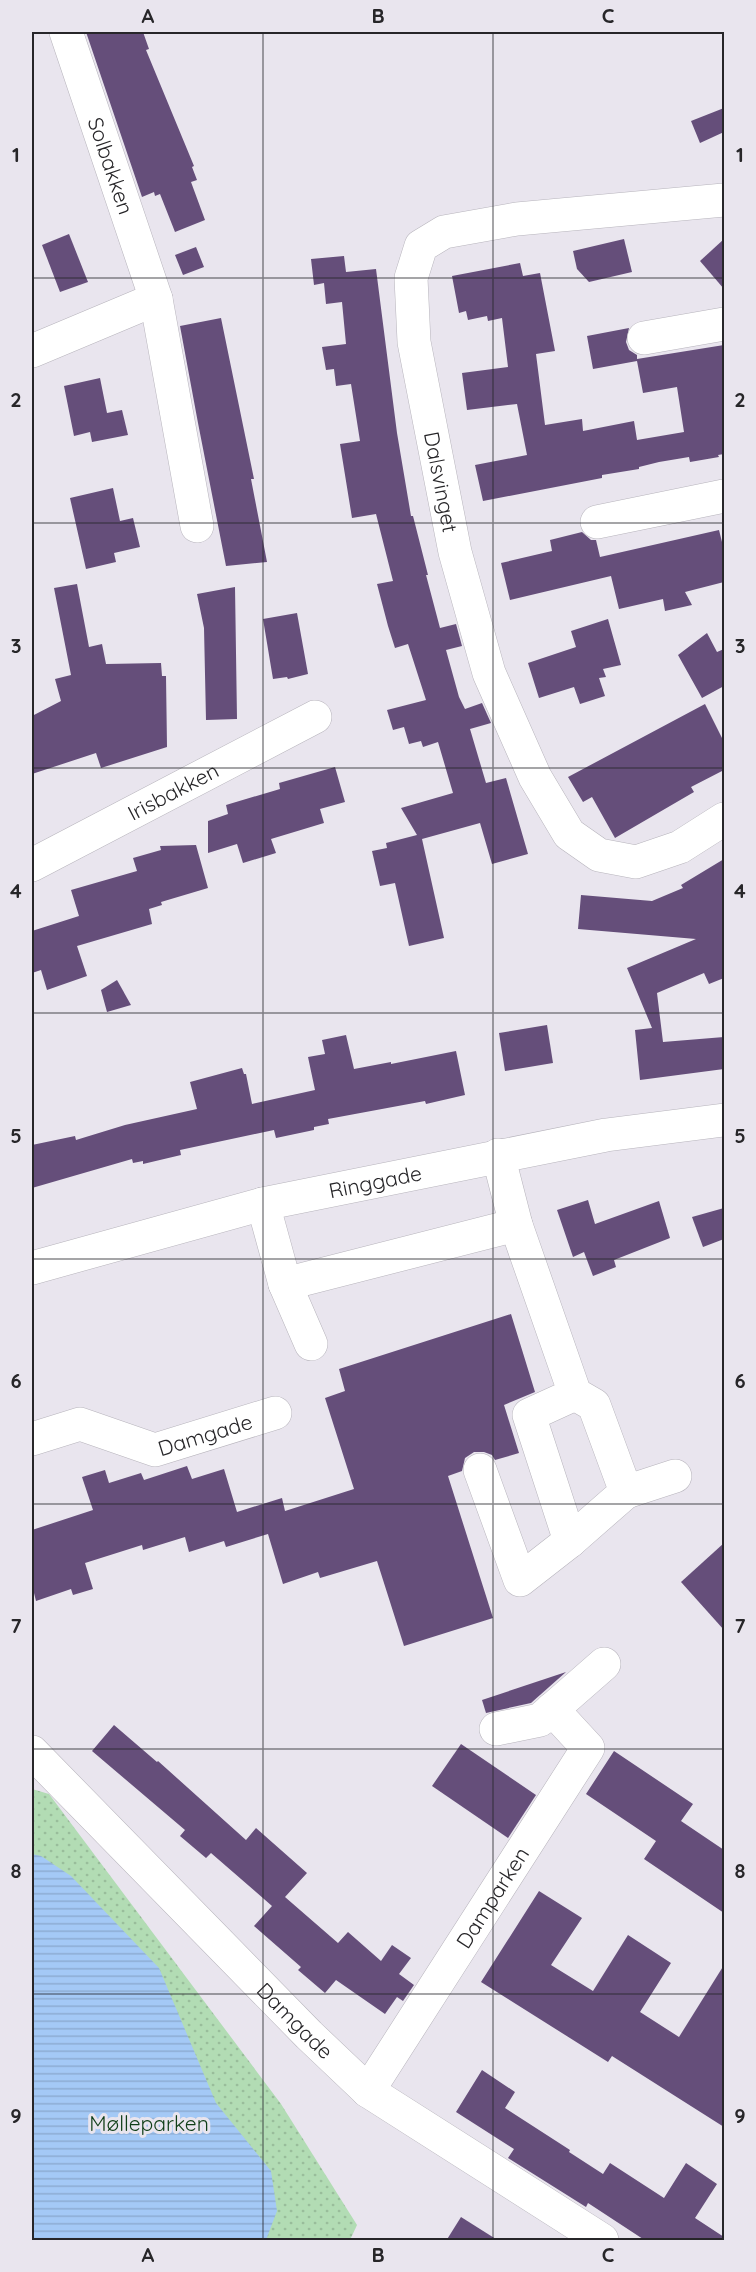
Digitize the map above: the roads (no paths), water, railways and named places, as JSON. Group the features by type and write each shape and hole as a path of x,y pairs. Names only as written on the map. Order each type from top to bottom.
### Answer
{"street":[{"name":"Solbakken","path":"66,32 156,299 197,526"},
{"name":"Dalsvinget","path":"724,200 527,218 444,232 421,246 411,278 414,342 455,552 489,672 535,777 569,834 599,855 636,862 680,847 724,819"},
{"path":"32,351 156,299"},
{"path":"644,338 724,324"},
{"path":"597,522 724,496"},
{"name":"Irisbakken","path":"32,865 315,717"},
{"name":"Ringgade","path":"32,1268 263,1204 498,1155 606,1136 724,1120"},
{"path":"498,1155 516,1225 575,1394 594,1404 626,1492"},
{"path":"263,1204 285,1284 311,1344"},
{"path":"285,1284 516,1225"},
{"path":"570,1541 529,1415 575,1394"},
{"name":"Damgade","path":"32,1438 80,1425 155,1450 275,1413"},
{"path":"480,1470 520,1580 570,1541 626,1492 675,1476"},
{"path":"496,1729 540,1720 604,1664"},
{"name":"Damparken","path":"368,2091 588,1748 552,1709"},
{"name":"Damgade","path":"32,1752 300,2026 368,2091 602,2241"}],"water":[{"name":"Mølleparken","path":"32,1854 41,1856 71,1876 159,1968 216,2103 271,2171 277,2211 266,2240 32,2240"}]}
